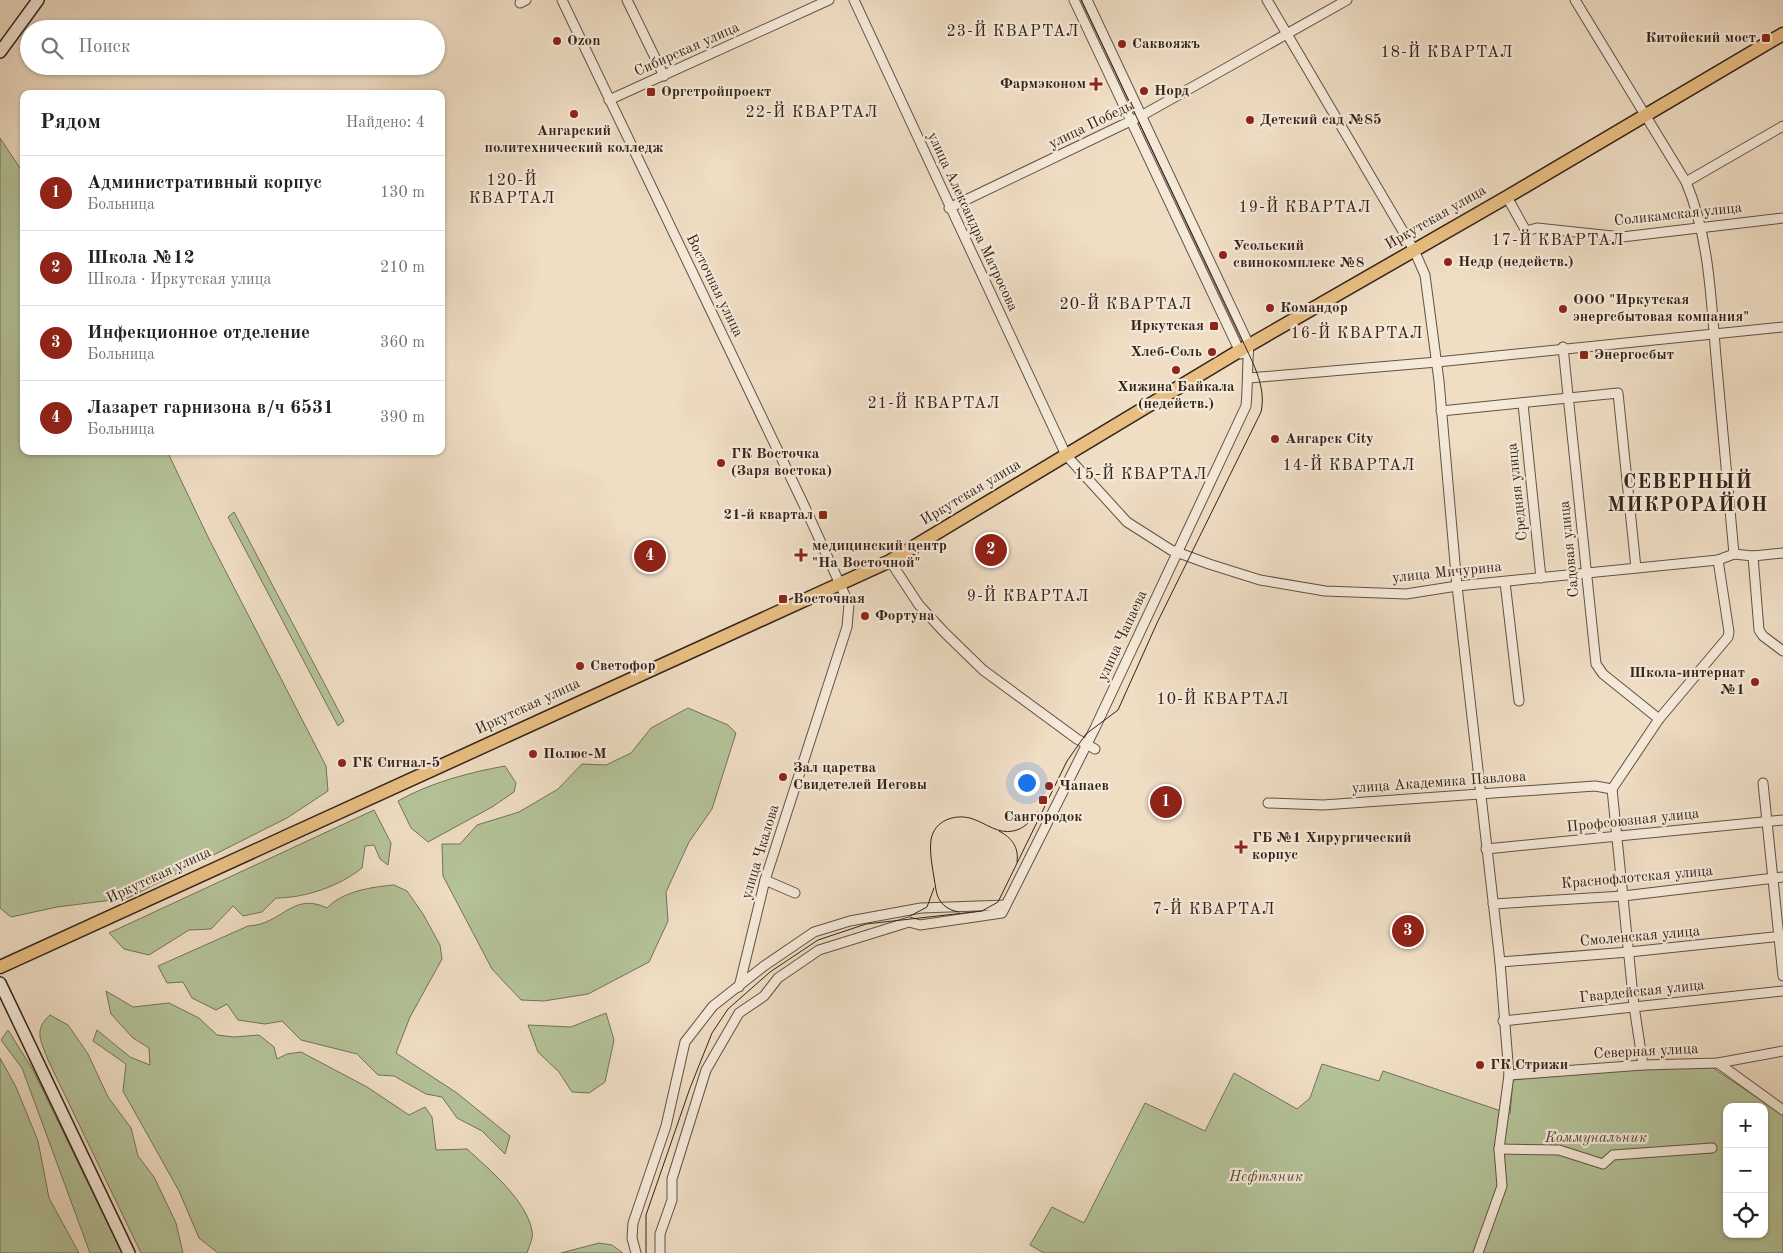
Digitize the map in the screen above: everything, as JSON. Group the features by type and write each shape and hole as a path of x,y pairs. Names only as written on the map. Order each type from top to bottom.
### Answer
{"main road":[{"name":"Иркутская улица","path":"0,967 890,561 1244,348 1783,34"}],"street":[{"path":"23,20 38,0"},
{"name":"Восточная улица","path":"562,0 802,501 839,585"},
{"path":"627,0 664,76"},
{"name":"Сибирская улица","path":"609,100 829,0"},
{"name":"улица Александра Матросова","path":"854,0 949,208 1066,455"},
{"path":"1074,0 1244,348"},
{"path":"1087,0 1141,116 1244,348"},
{"path":"1267,0 1414,250 1425,275 1436,362 1457,586 1500,962 1503,1021 1509,1075 1500,1149 1502,1186 1478,1253"},
{"name":"улица Победы","path":"949,208 1132,121 1288,35 1347,0"},
{"path":"1575,0 1686,182 1697,208 1702,227 1714,334 1734,554"},
{"path":"0,52 20,25"},
{"path":"1686,182 1783,126"},
{"name":"Соликамская улица","path":"1507,196 1526,231 1537,228 1622,237 1783,218"},
{"path":"1249,378 1436,362 1564,347 1783,327"},
{"name":"Садовая улица","path":"1564,347 1596,664 1603,674 1659,719"},
{"name":"улица Чапаева","path":"1004,909 1091,747 1246,406 1249,378 1244,348"},
{"path":"1441,411 1618,393 1636,568"},
{"name":"Средняя улица","path":"1523,404 1541,578"},
{"name":"улица Мичурина","path":"1066,455 1127,522 1178,552 1260,580 1325,591 1406,594 1457,586 1718,560 1734,554 1753,556 1783,553"},
{"path":"1753,556 1760,630 1763,636 1783,652"},
{"path":"1643,1065 1634,1006 1612,789 1659,719 1728,637 1729,632 1718,560"},
{"path":"890,561 920,605 983,670 1091,747"},
{"path":"1505,582 1519,701"},
{"name":"улица Чкалова","path":"739,987 765,880 847,627 849,604 839,585"},
{"path":"1763,783 1781,936 1783,976"},
{"name":"улица Академика Павлова","path":"1268,803 1323,805 1595,786 1612,789"},
{"name":"Профсоюзная улица","path":"1486,849 1783,820"},
{"name":"Краснофлотская улица","path":"1493,904 1623,896 1783,877"},
{"path":"765,880 795,893"},
{"path":"636,1253 632,1238 633,1223 666,1126 685,1042 713,1006 764,966 814,932 850,921 921,908 1004,909"},
{"path":"660,1253 660,1234 672,1200 672,1179 706,1070 739,1013 764,996 778,978 819,950 909,922 920,924 1004,909"},
{"name":"Смоленская улица","path":"1500,962 1629,952 1781,936"},
{"path":"0,983 129,1253"},
{"name":"Гвардейская улица","path":"1503,1021 1783,991"},
{"name":"Северная улица","path":"1509,1075 1643,1065 1718,1063 1783,1051"},
{"path":"1718,1063 1783,1110"},
{"path":"1500,1149 1559,1150 1603,1164 1613,1155 1712,1148"}],"green space":[{"path":"0,138 20,168 20,455 169,455 209,539 326,766 328,791 287,818 128,898 57,907 11,917 0,908"},
{"path":"234,512 344,721 338,726 228,517"},
{"path":"688,708 728,725 736,733 712,809 689,842 666,892 668,921 649,962 588,994 544,1001 521,1000 492,969 443,876 442,844 460,844 477,825 519,812 558,789 582,764 606,765 631,753 651,728"},
{"path":"505,766 516,783 514,792 492,807 428,842 411,828 398,801 450,779"},
{"path":"374,810 391,843 388,865 380,859 374,845 365,846 362,868 343,880 322,890 299,896 276,898 262,912 243,916 233,906 211,929 189,930 149,955 124,949 109,933"},
{"path":"394,885 407,891 423,914 440,945 442,959 410,1017 396,1053 457,1093 510,1136 505,1154 482,1131 457,1118 442,1097 426,1094 394,1076 378,1075 357,1054 301,1040 282,1021 265,1024 238,1020 227,1004 216,1010 192,998 183,982 167,983 158,966 248,926 270,920 296,906 315,904 327,908 349,894"},
{"path":"106,991 133,1007 169,1003 199,1018 217,1035 234,1037 259,1035 274,1047 277,1059 287,1054 301,1052 367,1087 409,1115 425,1107 432,1117 436,1150 467,1149 506,1186 523,1208 532,1231 532,1239 527,1253 218,1253 199,1238 179,1191 123,1091 126,1064 93,1041 97,1030 130,1057 150,1065 149,1048 133,1038 111,1014"},
{"path":"606,1013 614,1040 605,1082 589,1093 572,1092 559,1072 538,1052 528,1025 571,1027"},
{"path":"50,1015 68,1025 88,1054 108,1097 131,1128 138,1156 154,1177 176,1223 183,1253 141,1253 43,1047 40,1031 45,1020"},
{"path":"8,1030 33,1070 122,1253 90,1253 22,1068 1,1040"},
{"path":"0,1058 16,1087 38,1141 49,1198 79,1253 0,1253"},
{"path":"1322,1064 1379,1081 1383,1071 1510,1114 1513,1080 1593,1071 1710,1066 1765,1103 1723,1103 1723,1238 1768,1238 1768,1105 1783,1115 1783,1253 1044,1253 1030,1245 1052,1207 1084,1223 1145,1103 1205,1131 1234,1073 1297,1109 1310,1098"},
{"path":"599,1243 612,1245 623,1253 561,1253"}],"tram line":[{"path":"646,1253 646,1215 690,1088 712,1033 728,1009 770,972 818,940 866,924 982,911 998,902 1067,761 1086,734 1118,710 1157,623 1261,412 1262,392 1253,363 1081,0"},
{"path":"959,912 951,910 944,905 937,895 931,846 931,840 936,827 947,820 966,817 997,830 1008,832 1027,824 1037,812"},
{"path":"999,831 1008,837 1016,847 1017,862"},
{"path":"910,916 927,907 934,888"}],"place":[{"name":"Китойский мост","path":"1766,38"},
{"name":"Ozon","path":"557,41"},
{"name":"Саквояжъ","path":"1122,44"},
{"name":"Фармэконом","path":"1096,84"},
{"name":"Норд","path":"1144,91"},
{"name":"Оргстройпроект","path":"651,92"},
{"name":"Ангарский политехнический колледж","path":"574,114"},
{"name":"Детский сад №85","path":"1250,120"},
{"name":"Усольский свинокомплекс №8","path":"1223,255"},
{"name":"Недр (недейств.)","path":"1448,262"},
{"name":"Командор","path":"1270,308"},
{"name":"ООО \"Иркутская энергсбытовая компания\"","path":"1563,309"},
{"name":"Иркутская","path":"1214,326"},
{"name":"Хлеб-Соль","path":"1212,352"},
{"name":"Энергосбыт","path":"1584,355"},
{"name":"Хижина Байкала (недейств.)","path":"1176,370"},
{"name":"Ангарск City","path":"1275,439"},
{"name":"ГК Восточка (Заря востока)","path":"721,463"},
{"name":"21-й квартал","path":"823,515"},
{"name":"Школа №12","path":"991,550"},
{"name":"медицинский центр \"На Восточной\"","path":"801,555"},
{"name":"Лазарет гарнизона в/ч 6531","path":"650,556"},
{"name":"Восточная","path":"783,599"},
{"name":"Фортуна","path":"865,616"},
{"name":"Светофор","path":"580,666"},
{"name":"Школа-интернат №1","path":"1755,682"},
{"name":"Полюс-М","path":"533,754"},
{"name":"ГК Сигнал-5","path":"342,763"},
{"name":"Зал царства Свидетелей Иеговы","path":"783,777"},
{"name":"Чапаев","path":"1049,786"},
{"name":"Сангородок","path":"1043,800"},
{"name":"Административный корпус","path":"1166,802"},
{"name":"ГБ №1 Хирургический корпус","path":"1241,847"},
{"name":"Инфекционное отделение","path":"1408,931"},
{"name":"ГК Стрижи","path":"1480,1065"}],"district":[{"name":"23-Й КВАРТАЛ","path":"1013,32"},
{"name":"18-Й КВАРТАЛ","path":"1447,53"},
{"name":"22-Й КВАРТАЛ","path":"812,113"},
{"name":"120-Й КВАРТАЛ","path":"512,190"},
{"name":"19-Й КВАРТАЛ","path":"1305,208"},
{"name":"17-Й КВАРТАЛ","path":"1558,241"},
{"name":"20-Й КВАРТАЛ","path":"1126,305"},
{"name":"16-Й КВАРТАЛ","path":"1357,334"},
{"name":"21-Й КВАРТАЛ","path":"934,404"},
{"name":"14-Й КВАРТАЛ","path":"1349,466"},
{"name":"15-Й КВАРТАЛ","path":"1141,475"},
{"name":"СЕВЕРНЫЙ МИКРОРАЙОН","path":"1688,494"},
{"name":"9-Й КВАРТАЛ","path":"1028,597"},
{"name":"10-Й КВАРТАЛ","path":"1223,700"},
{"name":"7-Й КВАРТАЛ","path":"1214,910"}],"park label":[{"name":"Коммунальник","path":"1596,1138"},
{"name":"Нефтяник","path":"1266,1177"}]}
